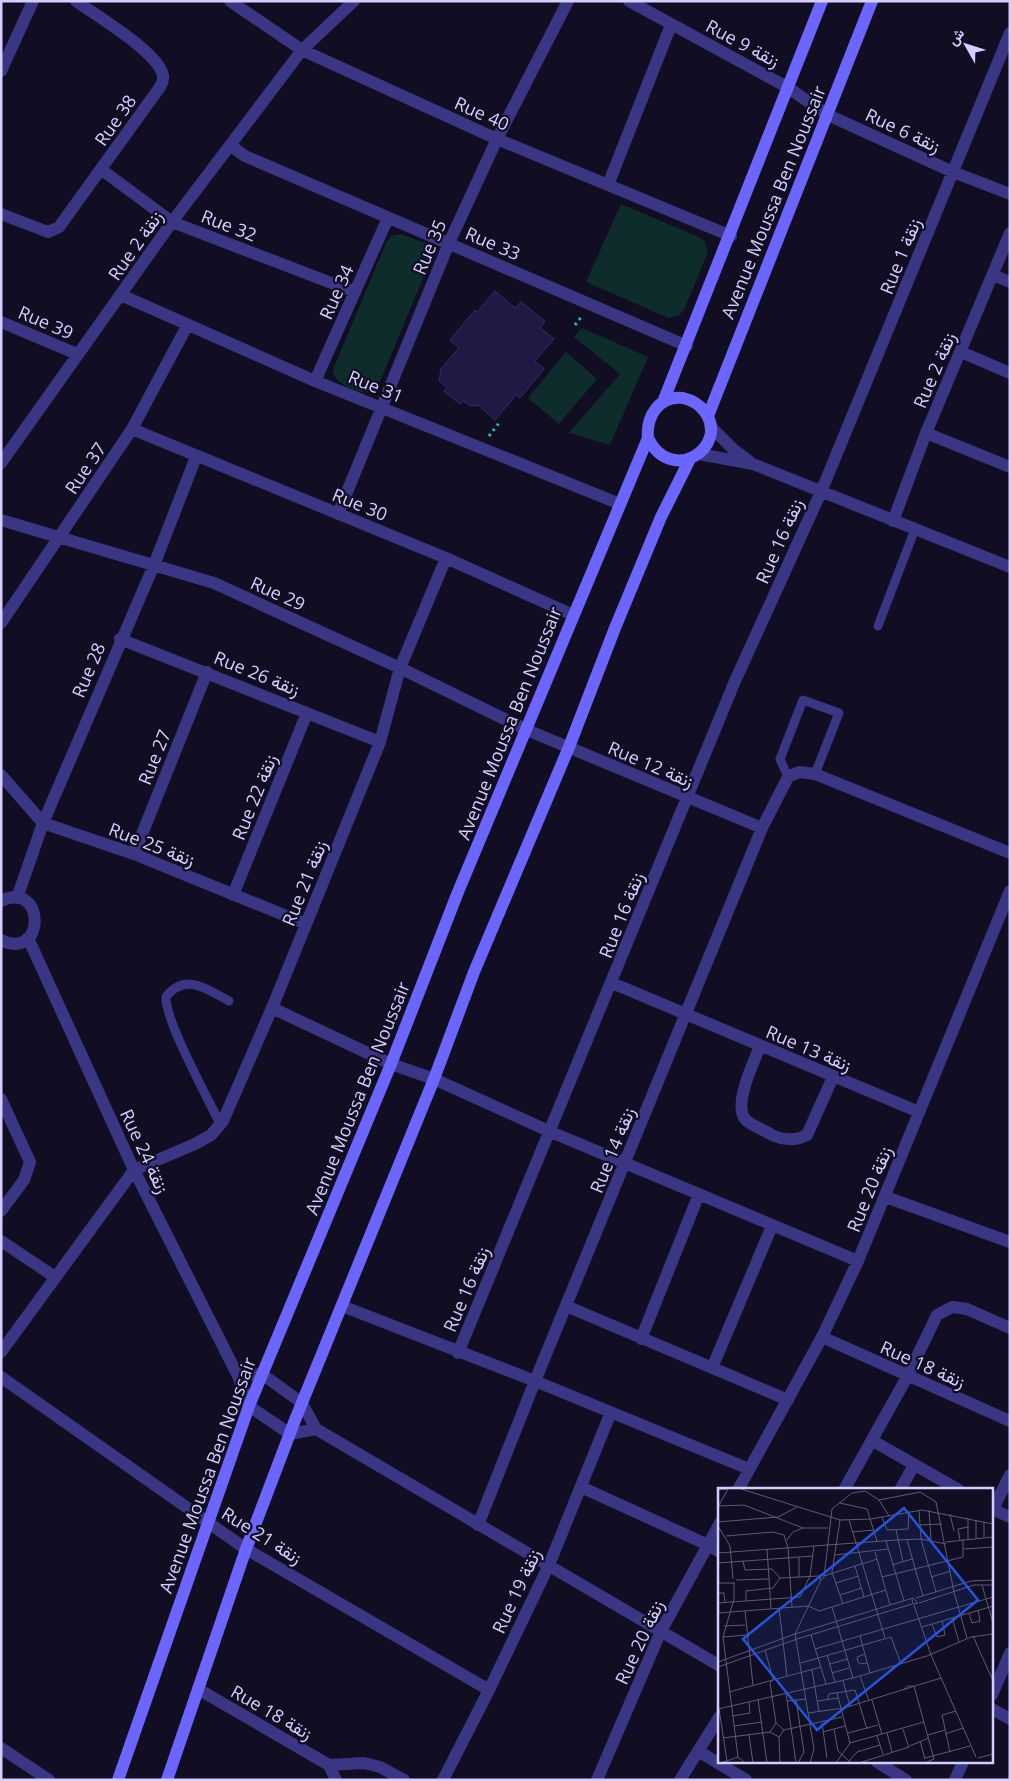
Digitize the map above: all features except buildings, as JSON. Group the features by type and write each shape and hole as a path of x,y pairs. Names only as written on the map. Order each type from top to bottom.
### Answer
{"street":[{"path":"1,70 33,1"},
{"name":"Rue 38","path":"1,214 43,230 52,231 60,227 160,87 163,74 149,55 140,46 76,1"},
{"name":"Rue 40","path":"230,1 302,50 497,139 731,236"},
{"name":"Rue 2 زنقة","path":"1,463 172,222 302,50 354,1"},
{"name":"Rue 35","path":"338,514 449,243 497,139 568,1"},
{"name":"Rue 9 زنقة","path":"629,1 787,87"},
{"name":"Avenue Moussa Ben Noussair","path":"663,402 731,236 787,87 822,1"},
{"name":"Avenue Moussa Ben Noussair","path":"709,421 872,1"},
{"path":"608,185 671,25"},
{"name":"Rue 1 زنقة","path":"821,492 1010,33"},
{"name":"Rue 6 زنقة","path":"787,87 828,115 953,172 1010,194"},
{"name":"Rue 33","path":"231,146 245,156 687,346"},
{"name":"Rue 32","path":"102,170 172,222 356,292"},
{"name":"Rue 34","path":"315,381 388,218"},
{"name":"Rue 2 زنقة","path":"894,521 926,433 1010,234"},
{"path":"993,275 1010,282"},
{"name":"Rue 31","path":"121,295 187,326 315,381 620,504"},
{"name":"Rue 39","path":"1,322 77,354"},
{"name":"Rue 37","path":"1,623 132,429 187,326"},
{"path":"961,352 1010,373"},
{"path":"753,464 694,457 669,460 660,455 648,438 649,418 663,402 673,399 693,401 733,449 753,464 1010,567"},
{"path":"167,1780 246,1549 302,1403 434,1079 474,972 661,517 694,457 708,442 709,421"},
{"name":"Rue 30","path":"132,429 196,457 446,558 573,615"},
{"path":"926,433 1010,467"},
{"name":"Avenue Moussa Ben Noussair","path":"118,1780 207,1521 249,1406 391,1064 458,892 648,438"},
{"name":"Rue 28","path":"17,898 43,822 120,639 154,565 196,457"},
{"name":"Rue 16 زنقة","path":"458,1353 551,1132 735,681 821,492"},
{"name":"Rue 29","path":"1,520 58,539 214,583 400,668 527,730"},
{"name":"Rue 21 زنقة","path":"134,1170 195,1144 211,1135 231,1106 380,742 400,668 446,558"},
{"name":"Rue 26 زنقة","path":"120,639 380,742"},
{"name":"Rue 27","path":"134,854 207,672"},
{"name":"Rue 22 زنقة","path":"233,895 307,712"},
{"name":"Rue 12 زنقة","path":"527,730 688,799 762,828"},
{"path":"788,777 799,772 815,774 1010,853"},
{"name":"Rue 25 زنقة","path":"1,775 43,822 134,854 306,924"},
{"name":"Rue 14 زنقة","path":"478,1525 535,1381 626,1164 762,828 788,777"},
{"name":"Rue 20 زنقة","path":"739,1488 822,1337 858,1261 886,1197 1010,891"},
{"path":"1,901 17,898 28,903 35,913 36,925 28,938 14,944 1,940"},
{"name":"Rue 24 زنقة","path":"28,938 134,1170 238,1376 249,1406"},
{"name":"Rue 13 زنقة","path":"612,983 919,1112"},
{"path":"272,1008 391,1064 434,1079 551,1132 858,1261"},
{"path":"760,1046 741,1099 742,1113 746,1120 774,1136 791,1140 807,1135 832,1077"},
{"path":"1,1099 30,1162 24,1180 1,1210"},
{"path":"1,1352 134,1170"},
{"path":"641,1339 699,1194"},
{"path":"886,1197 1010,1242"},
{"path":"712,1368 772,1226"},
{"path":"1,1241 55,1277"},
{"path":"342,1306 458,1353 535,1381 749,1469"},
{"path":"566,1306 788,1400"},
{"path":"845,1488 908,1377 937,1315 952,1307 967,1309 1010,1328"},
{"name":"Rue 18 زنقة","path":"822,1337 1010,1421"},
{"path":"238,1376 262,1374 302,1403 316,1429 718,1665"},
{"name":"Rue 21 زنقة","path":"1,1377 246,1549 489,1690"},
{"path":"249,1406 290,1434 316,1429"},
{"name":"Rue 19 زنقة","path":"443,1780 489,1690 548,1565 611,1412"},
{"path":"873,1441 955,1488"},
{"path":"901,1488 914,1465"},
{"path":"994,1508 1010,1475"},
{"path":"581,1487 718,1551"},
{"path":"994,1510 1010,1517"},
{"name":"Rue 20 زنقة","path":"596,1780 661,1631 718,1528"},
{"path":"994,1690 1010,1653"},
{"name":"Rue 18 زنقة","path":"198,1689 329,1765"},
{"path":"994,1710 1010,1719"},
{"path":"680,1780 718,1719"},
{"path":"1,1748 49,1780"},
{"path":"698,1751 718,1763"},
{"path":"336,1780 329,1765 364,1763 380,1767 404,1780"},
{"path":"720,1764 746,1780"},
{"path":"880,1764 906,1780"},
{"path":"955,1780 962,1764"}],"lane":[{"path":"878,626 915,529"},
{"path":"788,777 780,759 803,700 839,713 815,774"},
{"path":"220,1124 165,1006 166,997 178,984 186,983 202,987 230,1001"}],"green space":[{"path":"621,204 701,238 705,242 708,252 684,310 679,315 669,318 586,282"},
{"path":"401,234 428,244 434,252 381,379 373,392 362,392 350,388 339,381 333,373 334,367 386,243 391,236"},
{"path":"582,328 648,357 610,445 569,433 620,374 574,337"},
{"path":"566,352 597,379 559,424 528,398"}]}
